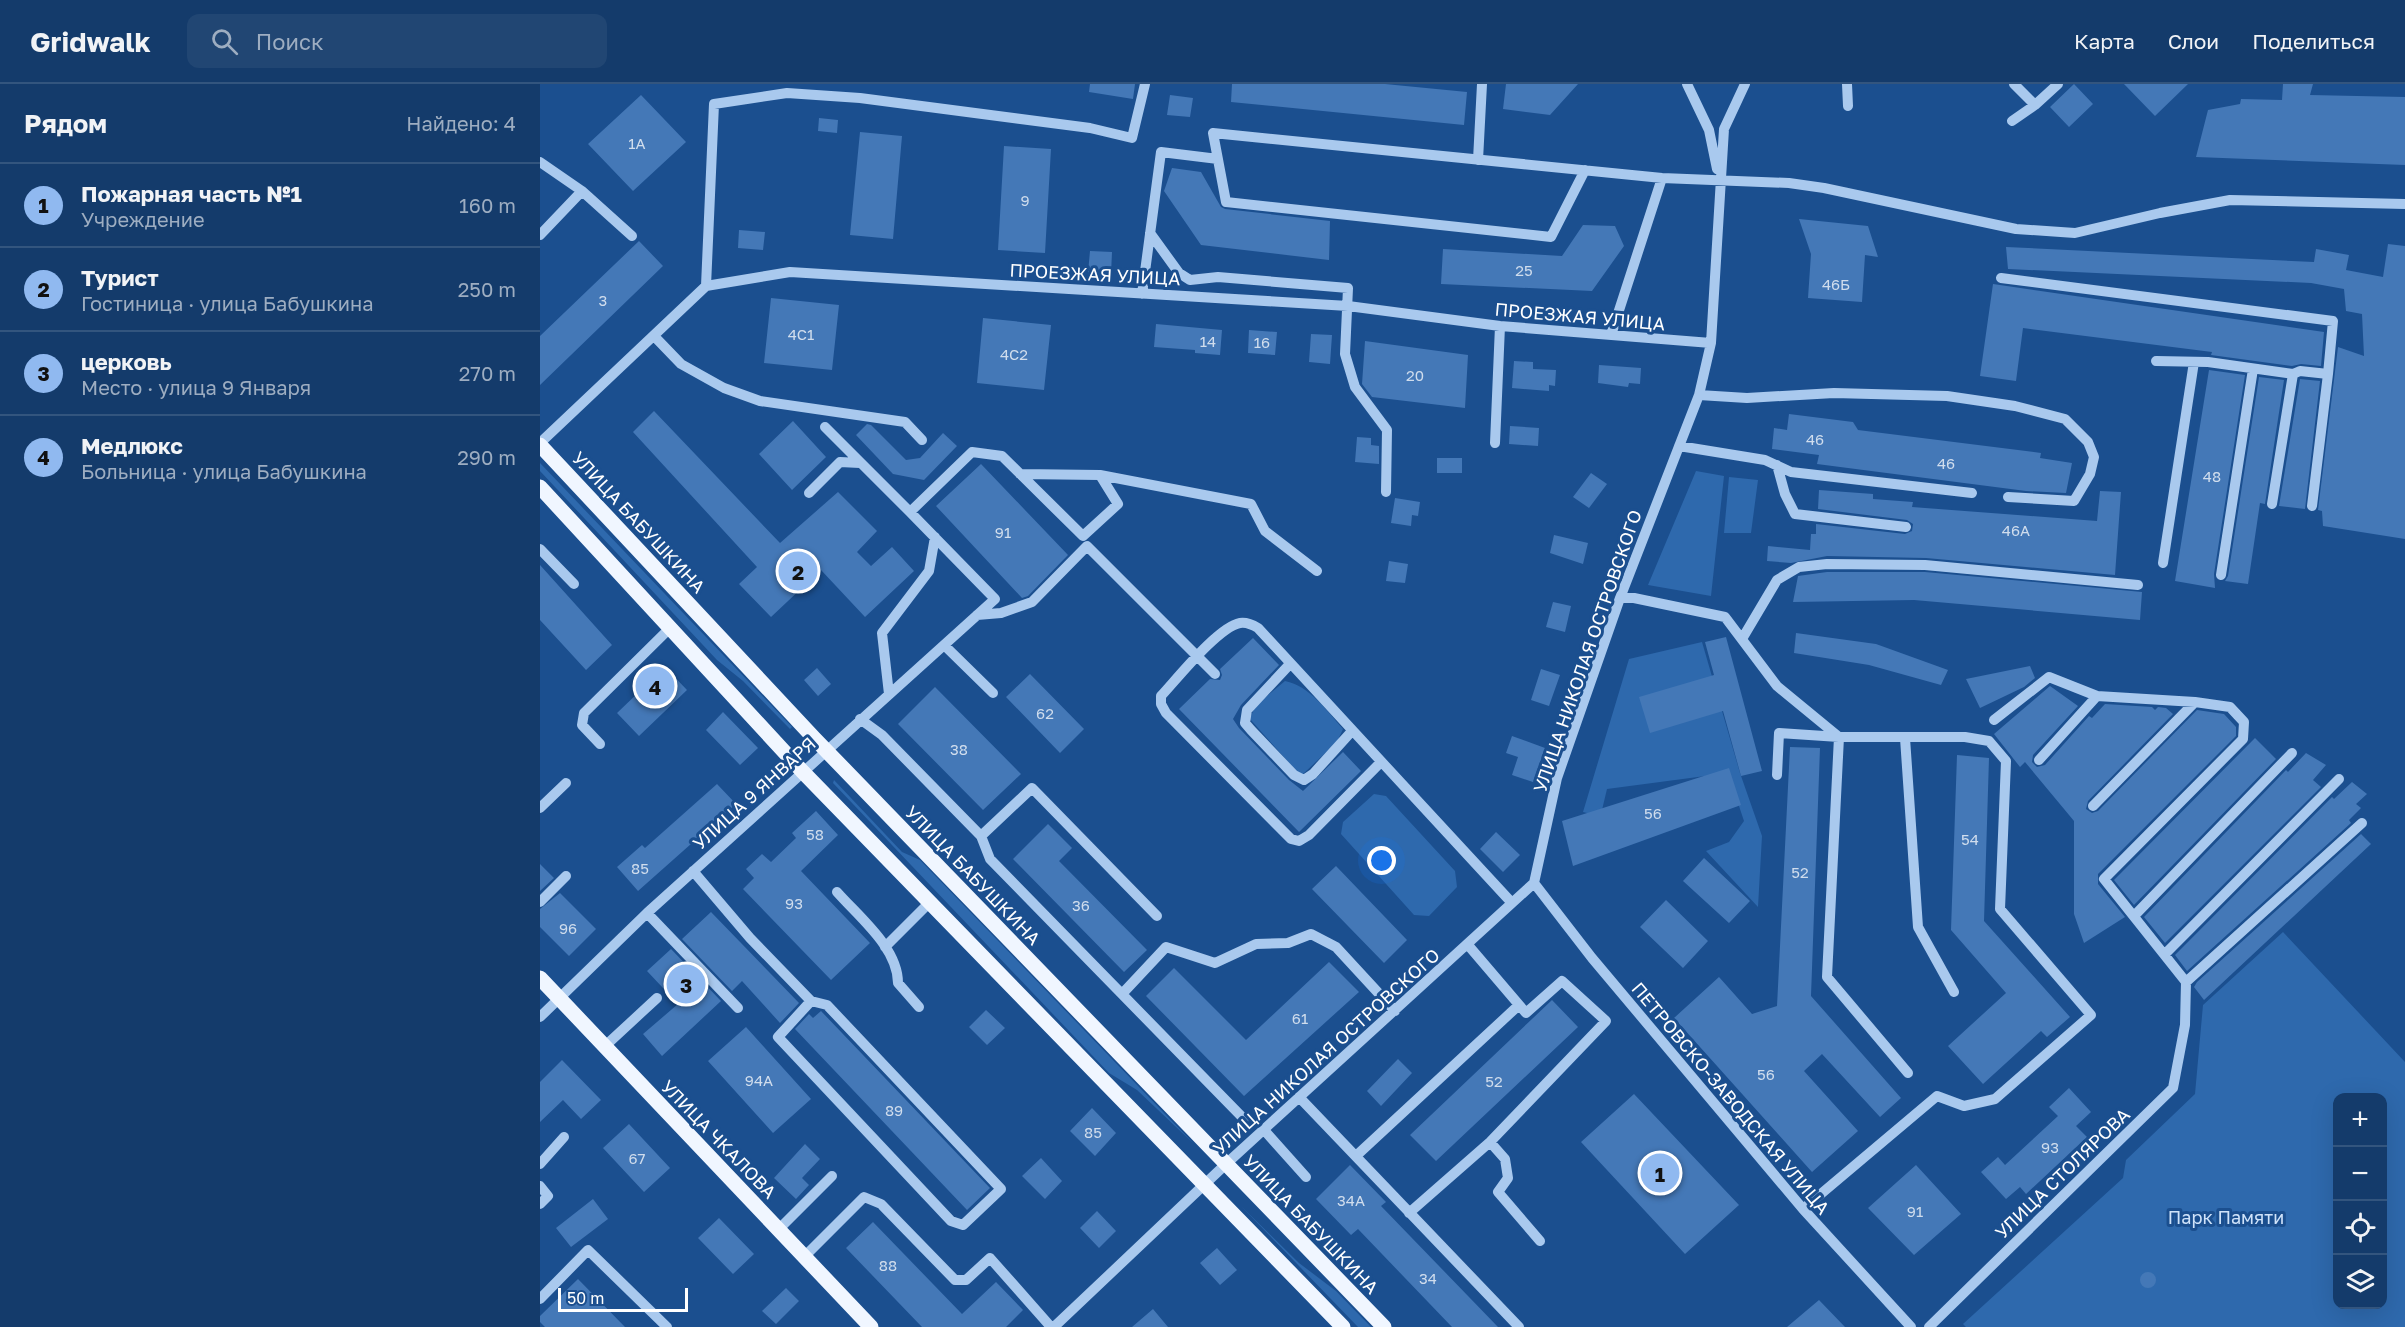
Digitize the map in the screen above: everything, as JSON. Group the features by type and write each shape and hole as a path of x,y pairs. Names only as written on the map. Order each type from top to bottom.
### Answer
{"main road":[{"name":"УЛИЦА БАБУШКИНА","path":"540,444 826,750 1383,1327"},
{"path":"540,487 802,771 1343,1327"},
{"name":"УЛИЦА ЧКАЛОВА","path":"540,978 871,1327"}],"street":[{"path":"540,444 706,286 714,104 787,93 860,98 1090,128 1132,138 1145,84"},
{"path":"1478,160 1482,84"},
{"path":"1687,84 1709,130 1719,181"},
{"path":"1719,181 1724,129 1745,84"},
{"path":"1847,84 1848,106"},
{"path":"2014,84 2035,105"},
{"path":"2012,121 2035,105 2058,84"},
{"path":"1585,170 1551,237 1226,202 1213,133 1478,160 1585,170 1662,178 1789,183 1824,188 2016,229 2075,233 2160,213 2230,200 2405,204"},
{"path":"1142,294 1161,153 1218,159"},
{"path":"540,162 582,191 632,236"},
{"path":"1611,335 1662,178"},
{"name":"УЛИЦА НИКОЛАЯ ОСТРОВСКОГО","path":"1053,1327 1226,1164 1534,883 1557,778 1620,598 1699,395 1711,343 1717,272 1719,181"},
{"path":"540,235 582,191"},
{"path":"1150,233 1179,273 1190,280 1218,277 1348,288 1345,354 1355,387 1387,430 1386,492"},
{"name":"ПРОЕЗЖАЯ УЛИЦА","path":"706,286 790,272 1348,306 1500,326 1711,343"},
{"path":"2001,278 2333,321 2312,506"},
{"path":"1495,443 1500,326"},
{"path":"654,336 681,364 724,388 760,401 905,422 922,440"},
{"path":"2156,361 2194,362 2293,374 2300,371 2328,374"},
{"path":"2163,563 2194,362"},
{"path":"2221,575 2253,369"},
{"path":"2271,504 2293,374"},
{"path":"1699,395 1748,399 1834,393 1947,396 2015,406 2065,419 2088,442 2094,457 2090,474 2074,501 2008,497"},
{"path":"825,428 935,537 929,571 882,633 889,694"},
{"path":"1679,446 1765,460 1791,472 1972,493"},
{"path":"910,512 972,452 1002,456 1083,536 1118,504 1100,475"},
{"path":"809,493 840,462 860,463"},
{"path":"1777,465 1785,494 1795,514 1906,527"},
{"path":"1020,474 1100,475 1251,504 1265,531 1317,571"},
{"name":"УЛИЦА 9 ЯНВАРЯ","path":"540,1017 647,913 995,598 935,537"},
{"path":"977,615 1001,613 1032,602 1087,546 1215,674"},
{"path":"540,549 574,584"},
{"path":"1742,639 1778,580 1799,567 1827,564 1925,566 2138,585"},
{"path":"1620,598 1634,598 1725,617 1777,686 1839,737"},
{"path":"1382,762 1309,835 1299,841 1291,839 1166,713 1161,704 1161,696 1199,654 1228,628 1242,622 1258,628 1290,664 1382,762 1512,903"},
{"path":"600,744 582,725 584,713 670,628"},
{"path":"944,645 993,693"},
{"path":"1290,664 1247,710 1245,723 1251,730 1294,775 1304,780 1352,731"},
{"path":"1994,720 2049,677 2097,696 2195,702 2230,707 2244,722 2243,739 2104,879 2186,982 2362,823"},
{"path":"2039,760 2097,696"},
{"path":"2093,806 2195,702"},
{"path":"860,719 882,735 981,836 990,859 1244,1119"},
{"path":"1777,775 1779,733 1839,737 1965,736 1989,741 2006,761 2000,909 2091,1015 1995,1099 1964,1106 1937,1096 1803,1209"},
{"path":"1839,737 1827,976 1908,1073"},
{"path":"1905,738 1918,927 1954,992"},
{"path":"2134,916 2292,753"},
{"path":"2164,954 2339,779"},
{"path":"540,808 566,783"},
{"path":"981,836 1032,788 1157,916"},
{"path":"693,871 750,938 811,1001 827,1005 1001,1189 963,1225 951,1221 778,1037 811,1001"},
{"path":"540,902 566,876"},
{"name":"ПЕТРОВСКО-ЗАВОДСКАЯ УЛИЦА","path":"1534,883 1592,958 1803,1209 1911,1327"},
{"path":"837,892 885,947 898,968 898,983 919,1007"},
{"path":"885,947 930,902"},
{"path":"647,913 738,1008"},
{"path":"1122,994 1166,947 1215,963 1256,944 1288,943 1311,934 1336,947 1395,1011"},
{"path":"1409,1213 1490,1142 1606,1021 1562,981 1526,1013 1468,945"},
{"name":"УЛИЦА СТОЛЯРОВА","path":"1929,1327 2173,1088 2185,1025 2186,982"},
{"path":"604,1047 657,998"},
{"path":"1357,1155 1519,1005"},
{"path":"1299,1097 1357,1155 1409,1213 1519,1327"},
{"path":"1264,1130 1306,1177"},
{"path":"540,1164 564,1137"},
{"path":"1490,1142 1505,1159 1508,1178 1498,1192 1540,1241"},
{"path":"778,1230 832,1176"},
{"path":"540,1186 548,1196 540,1204"},
{"path":"804,1257 864,1197 881,1204 955,1280 966,1280 990,1258 1053,1327"},
{"path":"540,1299 588,1250 667,1327"}],"green space":[{"path":"540,463 792,727 790,729 743,681 717,660 540,471"},
{"path":"1696,471 1724,476 1711,596 1648,585"},
{"path":"1729,477 1758,480 1751,533 1724,533"},
{"path":"1702,642 1740,773 1762,836 1758,907 1706,851 1729,842 1744,821 1728,773 1607,789 1602,810 1591,814 1583,812 1629,659"},
{"path":"1285,681 1310,694 1343,729 1337,742 1303,774 1299,774 1250,719 1255,706"},
{"path":"834,780 902,852 920,860 1194,1144 1137,1090 1109,1073 833,783"},
{"path":"1374,794 1386,796 1455,871 1457,887 1429,916 1414,915 1341,834 1343,822"},
{"name":"Парк Памяти","path":"2283,932 2405,1062 2405,1327 1966,1327 1963,1324 2123,1178 2126,1160 2195,1094 2203,1005"},
{"path":"1241,1206 1299,1263 1336,1291 1371,1327 1358,1327"}],"building":[{"path":"1090,84 1135,84 1133,99 1089,92"},
{"path":"1232,84 1385,84 1467,92 1464,125 1231,102"},
{"path":"1506,84 1578,84 1550,115 1503,109"},
{"path":"2074,84 2093,104 2069,127 2050,107"},
{"path":"2124,84 2188,84 2155,116"},
{"path":"2283,84 2313,84 2310,95 2405,97 2405,165 2196,157 2208,110 2240,104 2241,99 2282,100"},
{"path":"641,95 686,142 633,191 588,144"},
{"path":"1170,95 1193,98 1190,117 1167,115"},
{"path":"819,118 838,120 837,133 818,131"},
{"path":"860,132 902,136 893,239 850,235"},
{"path":"1004,146 1051,149 1045,253 998,250"},
{"path":"1172,168 1201,172 1221,207 1225,209 1330,221 1329,260 1201,245 1164,191"},
{"path":"1799,219 1868,226 1878,257 1865,255 1862,302 1808,298 1811,254"},
{"path":"1583,225 1615,226 1624,246 1592,291 1441,284 1443,249 1562,256"},
{"path":"739,230 765,232 763,250 738,248"},
{"path":"639,241 663,266 540,385 540,336"},
{"path":"2388,244 2405,246 2405,539 2323,526 2322,511 2318,510 2338,347 2364,356 2362,314 2346,311 2344,289 2311,283 2008,269 2006,247 2314,262 2316,249 2349,255 2346,270 2383,277"},
{"path":"1090,251 1112,252 1111,274 1088,273"},
{"path":"1993,284 2324,332 2321,366 2301,364 2292,366 2211,355 2212,352 2023,328 2016,381 1980,376"},
{"path":"771,298 839,305 832,370 764,363"},
{"path":"983,318 1051,325 1044,390 977,383"},
{"path":"1156,324 1222,330 1220,355 1195,353 1195,350 1154,347"},
{"path":"1249,330 1277,332 1275,355 1248,353"},
{"path":"1311,334 1332,335 1330,364 1309,362"},
{"path":"1365,341 1468,355 1465,408 1372,397 1362,384"},
{"path":"1514,361 1533,362 1533,369 1556,370 1555,386 1549,385 1549,391 1512,388"},
{"path":"1599,365 1641,368 1640,384 1629,383 1628,387 1598,383"},
{"path":"2209,370 2245,375 2214,574 2215,588 2175,581"},
{"path":"2259,377 2284,380 2265,504 2260,503 2248,584 2225,581 2228,576"},
{"path":"2300,379 2320,381 2305,509 2279,506"},
{"path":"654,411 780,543 838,492 877,531 857,552 871,566 892,547 914,571 865,617 821,570 771,617 739,584 757,567 633,432"},
{"path":"1789,414 1853,422 1858,430 2041,453 2040,458 2072,463 2066,493 2026,491 1817,464 1819,455 1772,449 1774,428 1787,430"},
{"path":"793,421 826,457 792,490 759,454"},
{"path":"867,424 871,425 906,460 920,458 943,433 957,446 924,480 893,474 856,435"},
{"path":"1510,426 1539,428 1538,446 1509,444"},
{"path":"1357,437 1371,438 1371,445 1379,446 1379,464 1355,462"},
{"path":"1437,458 1462,458 1462,473 1437,473"},
{"path":"981,464 1068,555 1028,596 1022,598 936,506"},
{"path":"1591,473 1607,484 1589,508 1573,497"},
{"path":"1819,490 1873,494 1873,499 1913,502 1912,507 2097,521 2100,491 2121,492 2115,575 1926,558 1827,556 1791,563 1767,561 1768,546 1810,550 1811,534 1816,534 1816,524 1905,534 1912,531 1913,524 1907,520 1818,509"},
{"path":"1395,498 1420,502 1418,516 1412,515 1411,526 1391,523"},
{"path":"1554,535 1588,543 1583,564 1550,553"},
{"path":"1389,561 1408,564 1405,583 1386,581"},
{"path":"540,565 612,645 586,670 540,620"},
{"path":"1827,572 1925,572 2142,592 2140,620 1914,600 1793,602 1798,576"},
{"path":"1553,602 1571,606 1565,632 1546,627"},
{"path":"1796,633 1876,644 1948,670 1941,685 1869,665 1794,653"},
{"path":"1726,637 1762,771 1741,776 1723,711 1650,733 1639,697 1714,675 1705,642"},
{"path":"1253,638 1279,665 1241,705 1233,719 1239,728 1289,780 1303,791 1343,752 1361,771 1299,832 1179,709 1210,679 1220,680 1222,675 1220,669"},
{"path":"2030,666 2035,678 2024,687 1980,708 1966,679"},
{"path":"665,667 687,690 639,736 617,713"},
{"path":"817,668 831,684 818,696 804,680"},
{"path":"1541,669 1560,675 1549,706 1531,700"},
{"path":"1030,674 1084,729 1060,753 1006,697"},
{"path":"2050,686 2078,706 2033,755 2032,762 2037,767 2045,765 2089,716 2092,718 2105,704 2152,707 2155,710 2158,707 2166,708 2173,714 2088,801 2086,809 2092,813 2098,811 2197,710 2224,714 2236,727 2236,736 2098,874 2098,884 2125,917 2084,943 2074,914 2074,821 2025,762 2020,767 1994,734"},
{"path":"935,687 1021,774 983,810 898,724"},
{"path":"723,712 758,748 740,765 706,730"},
{"path":"1512,736 1545,748 1533,782 1512,775 1518,757 1506,753"},
{"path":"2255,738 2276,759 2134,905 2114,880"},
{"path":"1790,747 1820,748 1811,996 1901,1098 1880,1117 1822,1054 1804,1071 1858,1131 1812,1172 1674,1018 1719,977 1752,1014 1777,1006"},
{"path":"2306,753 2326,765 2313,780 2321,787 2165,943 2144,917 2286,770 2288,772"},
{"path":"1957,755 1989,758 1984,921 2070,1017 2047,1037 2041,1031 1983,1084 1948,1046 2006,993 1951,930"},
{"path":"1729,768 1741,805 1573,866 1562,821"},
{"path":"2352,782 2367,794 2356,804 2361,808 2349,820 2351,823 2187,971 2175,955 2332,797 2334,799"},
{"path":"717,784 736,804 638,891 617,867 642,845 645,848"},
{"path":"816,811 838,835 801,871 870,943 831,980 743,889 754,878 746,869 762,854 771,862 796,838 792,833"},
{"path":"1048,824 1072,848 1059,861 1147,950 1124,972 1013,859"},
{"path":"1496,832 1520,855 1503,872 1480,849"},
{"path":"2361,834 2371,844 2204,1000 2194,987 2197,982"},
{"path":"1704,858 1750,901 1729,923 1683,881"},
{"path":"540,864 554,878 540,891"},
{"path":"1336,866 1407,940 1384,963 1312,889"},
{"path":"560,893 596,929 569,956 540,927 540,909"},
{"path":"1666,900 1708,941 1683,968 1640,927"},
{"path":"711,912 799,1003 780,1023 742,981 732,991 682,939"},
{"path":"671,949 721,1001 662,1056 643,1034 678,1004 647,971"},
{"path":"1329,962 1359,992 1244,1096 1146,996 1174,968 1246,1040"},
{"path":"1552,1000 1578,1027 1436,1161 1410,1135"},
{"path":"986,1010 1005,1028 987,1045 969,1027"},
{"path":"821,1011 990,1188 967,1210 795,1029 809,1014 813,1018"},
{"path":"746,1027 811,1099 773,1133 708,1061"},
{"path":"1398,1059 1412,1073 1381,1106 1367,1091"},
{"path":"562,1060 601,1100 581,1119 563,1100 540,1122 540,1082"},
{"path":"2069,1088 2091,1112 2076,1126 2087,1137 2026,1194 2020,1187 2006,1199 1981,1172 1998,1157 2005,1165 2058,1116 2049,1107"},
{"path":"1634,1094 1739,1205 1685,1254 1581,1142"},
{"path":"1092,1108 1116,1133 1095,1156 1070,1131"},
{"path":"629,1124 670,1168 644,1192 603,1148"},
{"path":"805,1144 820,1159 802,1178 809,1185 796,1199 774,1178"},
{"path":"1041,1158 1062,1181 1045,1199 1022,1176"},
{"path":"1350,1165 1386,1202 1381,1206 1498,1327 1452,1327 1358,1229 1351,1235 1316,1199"},
{"path":"1916,1165 1961,1214 1914,1255 1868,1208"},
{"path":"593,1199 608,1219 571,1247 556,1228"},
{"path":"1097,1211 1116,1231 1099,1248 1080,1228"},
{"path":"719,1218 754,1254 733,1274 698,1238"},
{"path":"873,1222 962,1314 996,1282 1023,1310 1006,1327 922,1327 846,1248"},
{"path":"1217,1248 1237,1270 1220,1285 1200,1263"},
{"path":"2148,1272 2156,1280 2148,1288 2140,1280"},
{"path":"578,1279 625,1327 545,1327 540,1322 540,1316"},
{"path":"786,1288 799,1301 776,1324 762,1311"},
{"path":"1819,1300 1845,1327 1787,1327"},
{"path":"1153,1309 1168,1327 1132,1327"}],"place":[{"name":"Турист","path":"798,571"},
{"name":"Медлюкс","path":"655,686"},
{"name":"церковь","path":"686,984"},
{"name":"Пожарная часть №1","path":"1660,1173"}]}
